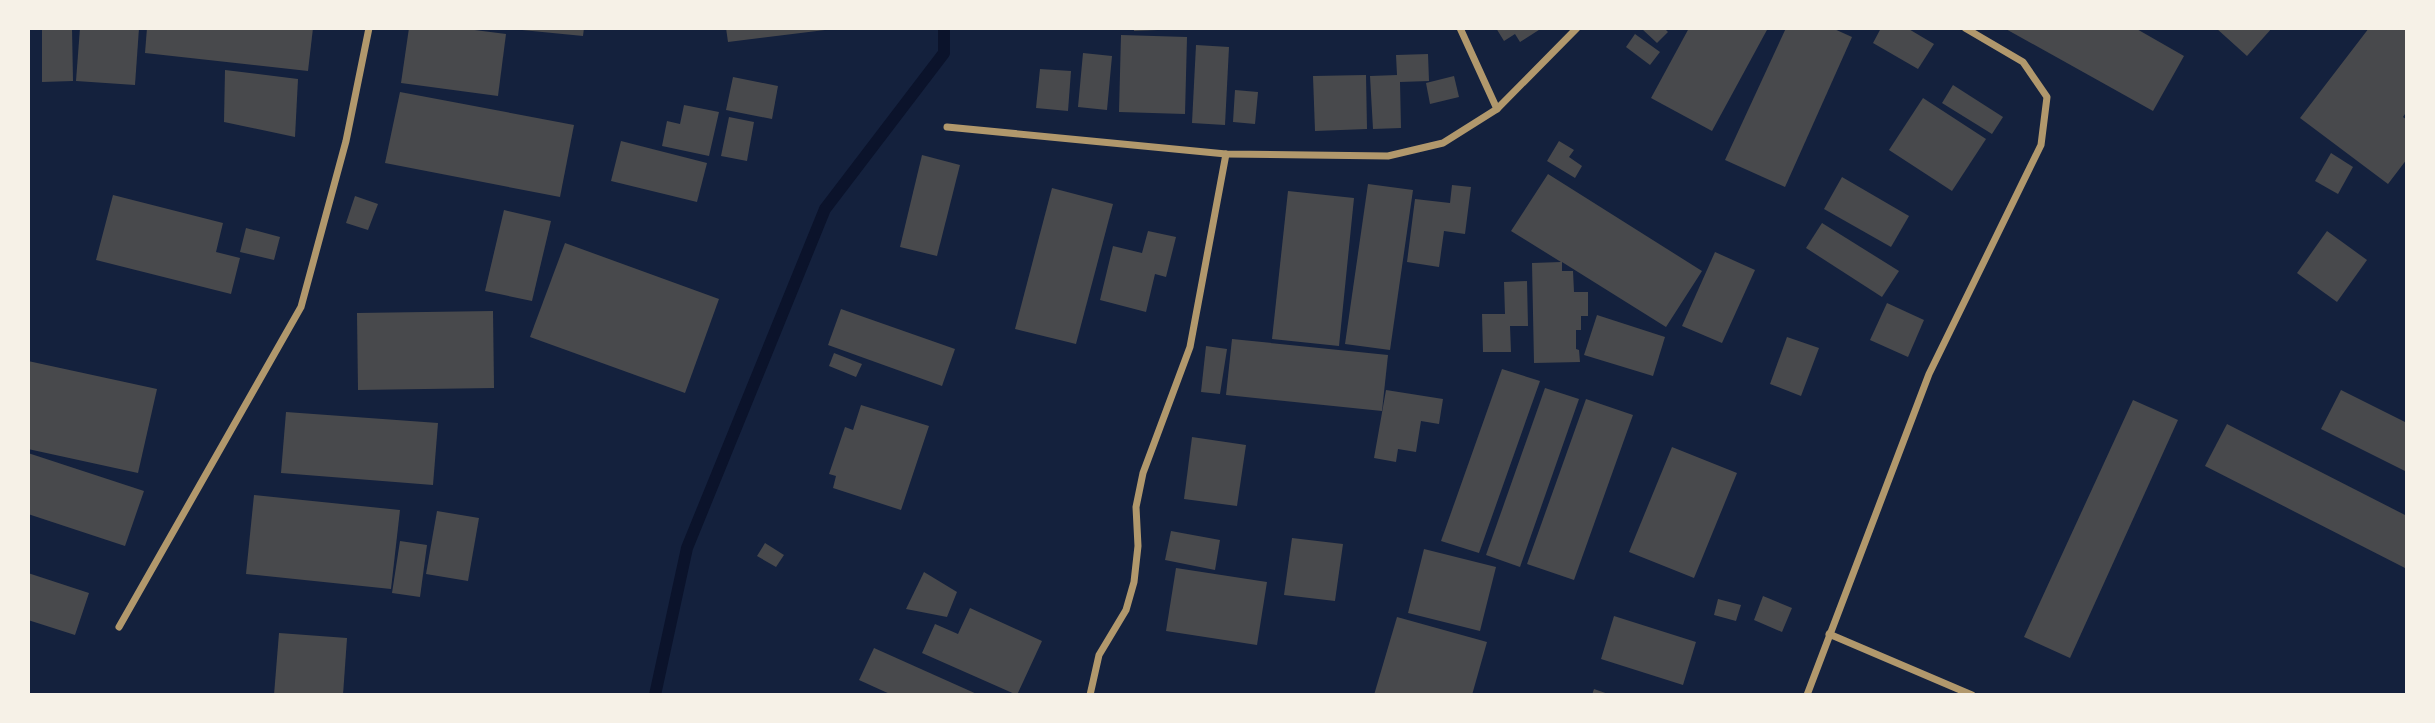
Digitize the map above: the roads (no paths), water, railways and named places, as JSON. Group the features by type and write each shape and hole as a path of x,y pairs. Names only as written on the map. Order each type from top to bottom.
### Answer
{"street":[{"path":"119,627 301,306 346,141 369,28"},
{"path":"1460,28 1497,109"},
{"path":"947,127 1226,154 1388,156 1443,143 1497,109 1577,28"},
{"path":"1807,695 1929,374 2041,145 2047,97 2023,62 1965,28"},
{"path":"1090,695 1100,655 1126,610 1134,582 1138,546 1136,507 1143,473 1191,347 1226,154"},
{"path":"1829,634 1972,695"}],"waterway":[{"path":"655,695 687,548 825,209 944,53 944,28"}]}
